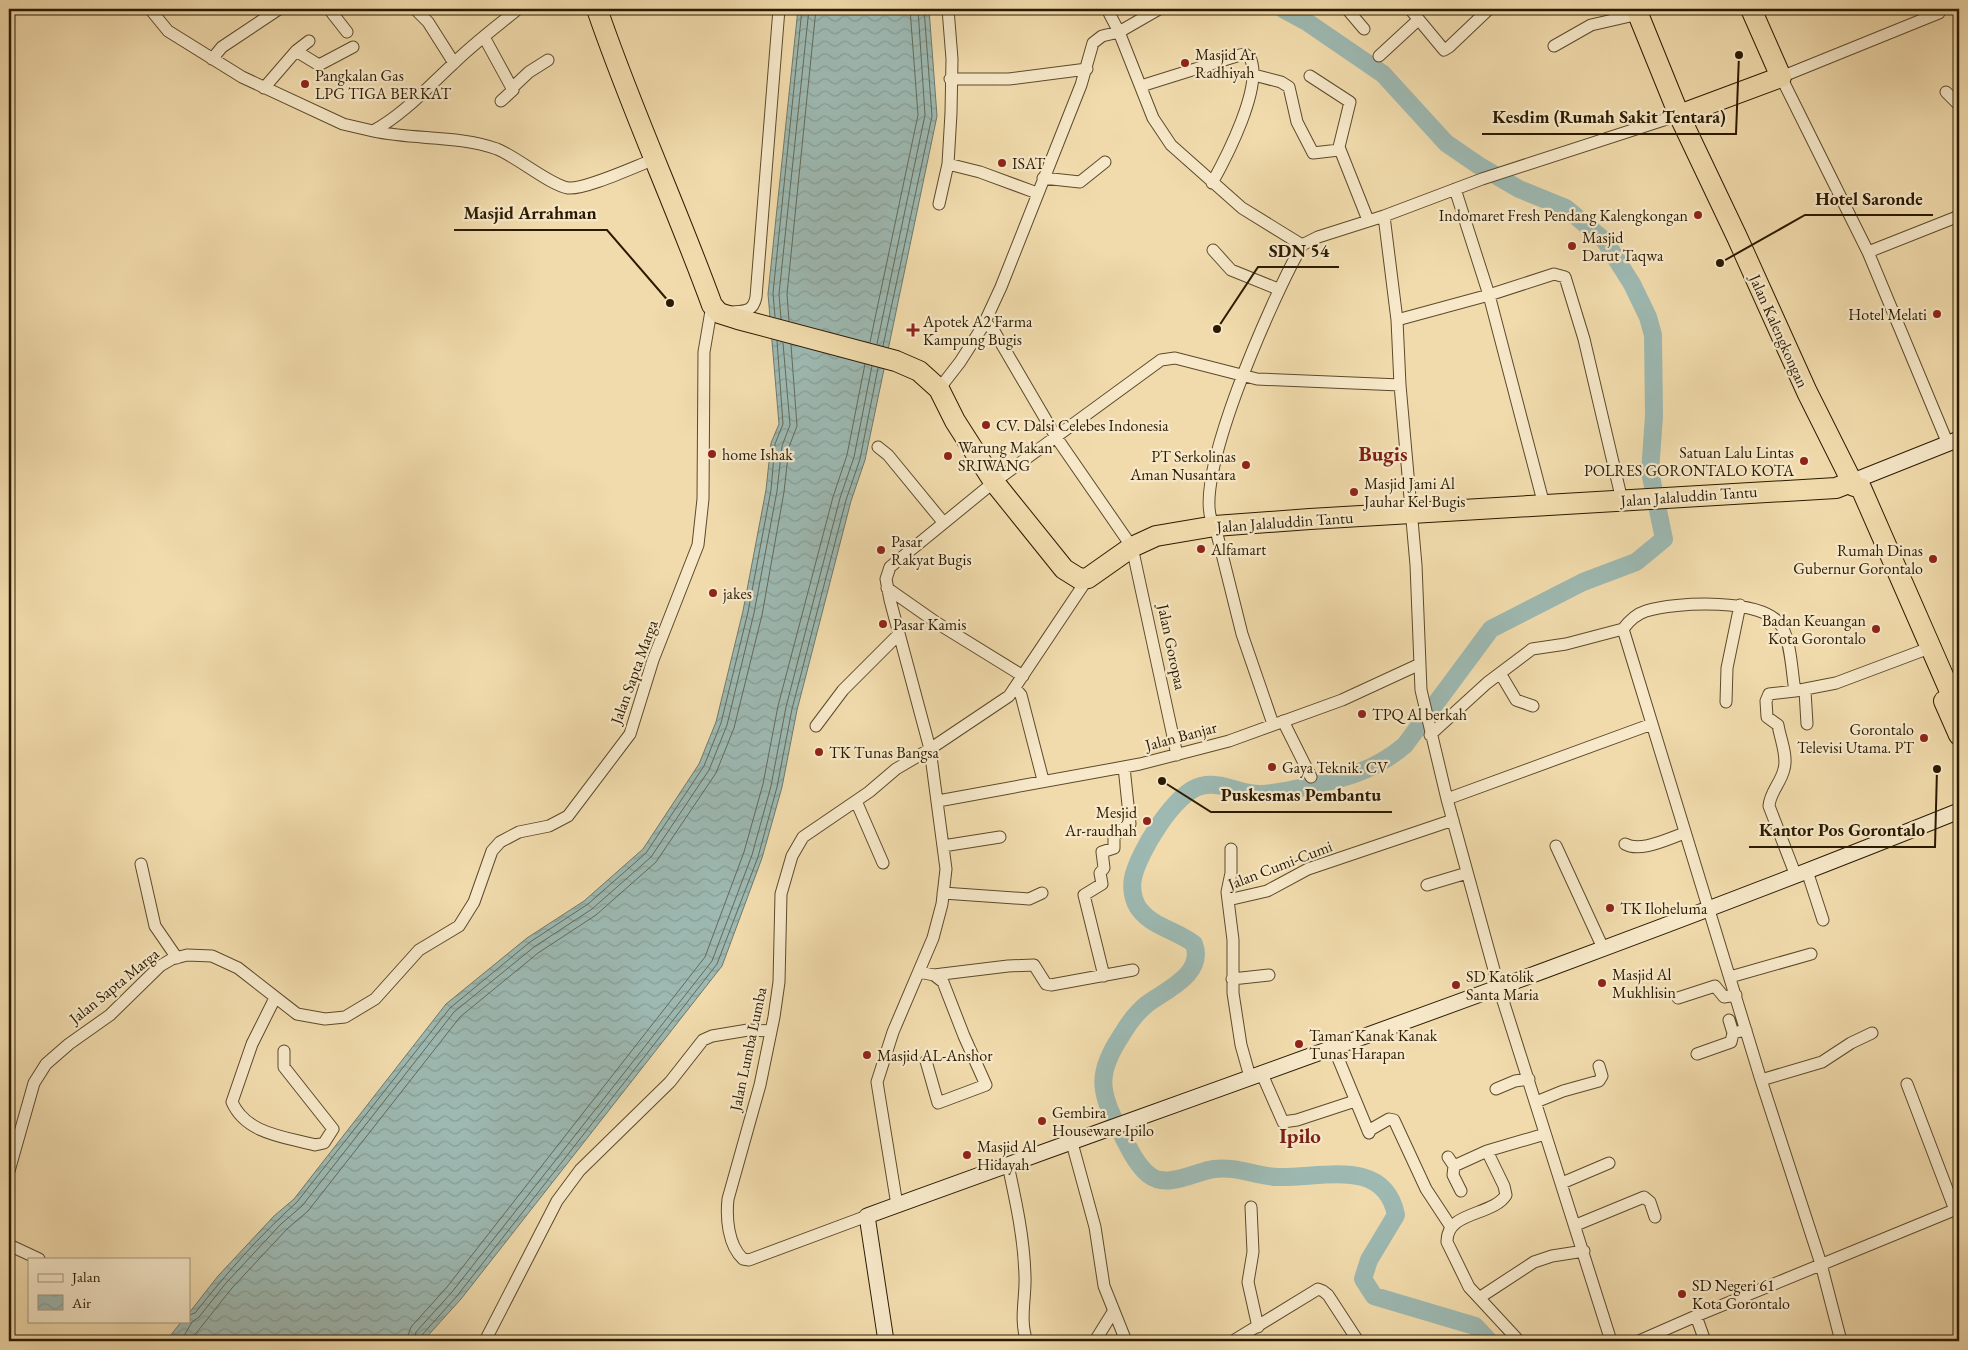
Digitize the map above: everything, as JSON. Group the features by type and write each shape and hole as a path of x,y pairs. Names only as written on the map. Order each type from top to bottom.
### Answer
{"highway":[{"path":"597,9 630,99 723,313 896,361 919,371 939,389 955,422 994,482 1064,569 1077,578 1088,578"},
{"path":"1679,115 1781,77 1751,9"},
{"name":"Jalan Kalengkongan","path":"1637,11 1679,115 1807,392 1854,487 1927,649"},
{"name":"Jalan Jalaluddin Tantu","path":"1088,578 1132,547 1167,533 1215,526 1544,505 1628,496 1662,498 1854,487"},
{"path":"1927,649 1959,712"},
{"path":"1927,649 1959,735"}],"street":[{"path":"150,9 168,31 212,59 264,88 343,124 392,135 468,142 490,147 504,152 568,188 583,186 655,159"},
{"path":"212,59 222,47 279,9"},
{"path":"329,9 347,32"},
{"path":"414,9 428,22 454,63"},
{"path":"373,131 386,124 417,99 454,63 518,9"},
{"path":"723,313 749,311 754,306 756,297 779,9"},
{"path":"939,204 948,164 952,59 948,9"},
{"path":"1107,9 1119,32 1153,118 1166,139 1212,183 1250,213 1302,245"},
{"path":"939,389 983,326 1011,265 1042,178 1087,69 1094,42 1102,36 1119,32 1159,9"},
{"path":"1347,9 1364,29"},
{"path":"1410,9 1440,47 1446,49 1489,9"},
{"path":"1554,46 1591,26 1637,11"},
{"path":"1854,487 1954,442 1868,252 1781,77 1939,14"},
{"path":"1379,56 1418,20"},
{"path":"484,37 512,88"},
{"path":"264,88 296,51 310,41"},
{"path":"296,51 320,65 353,47"},
{"path":"1141,86 1245,54 1252,62 1254,75 1236,136 1212,183"},
{"path":"501,101 512,92 512,88 529,72 548,60"},
{"path":"950,79 1009,79 1087,69"},
{"path":"1254,75 1281,82 1289,87 1297,122 1313,154 1339,150"},
{"path":"1310,76 1350,102 1339,143 1339,150 1368,220"},
{"path":"1946,92 1959,104"},
{"path":"1311,777 1278,722 1242,634 1207,501 1211,478 1242,376 1278,289 1302,245 1318,237 1384,216 1482,179 1679,115"},
{"path":"1042,178 1080,182 1104,162"},
{"path":"948,164 980,172 1037,193"},
{"path":"1455,189 1489,296 1544,505"},
{"path":"1384,216 1397,320 1400,385 1412,514 1421,690 1447,799 1499,988 1611,1341"},
{"path":"1868,252 1959,216"},
{"path":"1213,250 1231,270 1278,289"},
{"path":"1397,320 1489,296 1554,274 1565,277 1628,496"},
{"name":"Jalan Sapta Marga","path":"9,1171 14,1126 34,1083 46,1064 69,1044 110,1014 155,970 177,958 204,954 222,960 245,973 297,1014 325,1019 346,1017 366,1006 380,993 412,956 455,931 463,922 474,902 496,846 510,836 549,826 564,819 630,734 653,660 700,537 703,499 704,352 723,313"},
{"path":"983,326 987,324 994,331 1056,437 1132,547"},
{"path":"897,1205 877,1082 893,1032 933,938 946,869 930,749 898,635 888,588 888,572 895,561 994,482 1160,360 1175,358 1242,376 1278,381 1400,385"},
{"path":"878,447 888,455 943,522"},
{"name":"Jalan Goropaa","path":"1132,547 1177,755"},
{"name":"Jalan Lumba Lumba","path":"867,1216 752,1260 743,1259 736,1249 728,1224 728,1199 760,1085 779,993 781,894 792,856 803,837 856,801 896,769 930,749 1009,696 1088,578"},
{"path":"888,588 937,623 1023,676"},
{"path":"1430,733 1500,673 1532,649 1566,644 1623,629 1636,615 1655,608 1704,604 1740,605 1765,612 1782,627 1808,724"},
{"path":"1726,702 1727,668 1740,605"},
{"path":"1623,629 1761,1080 1821,1264 1841,1341"},
{"path":"816,726 843,690 898,635"},
{"path":"1823,920 1769,806 1770,798 1785,768 1785,760 1778,725 1767,717 1766,700 1769,694 1817,689 1836,683 1927,649"},
{"name":"Jalan Banjar","path":"938,800 1124,767 1229,741 1360,692 1420,664"},
{"path":"1500,673 1516,700 1533,706"},
{"path":"1016,688 1021,695 1043,780"},
{"path":"1447,799 1652,724"},
{"path":"1104,976 1084,894 1102,884 1100,873 1104,868 1102,852 1114,848 1114,836 1130,824 1124,767"},
{"path":"856,801 883,864"},
{"path":"886,1341 867,1216 1072,1143 1255,1074 1499,988 1847,856 1959,810"},
{"name":"Jalan Cumi-Cumi","path":"1355,1101 1297,1120 1283,1122 1255,1074 1238,1031 1232,979 1233,940 1228,900 1259,894 1279,886 1308,869 1453,820"},
{"path":"1625,844 1629,846 1644,846 1686,833"},
{"path":"943,846 1000,837"},
{"path":"1556,846 1603,948"},
{"path":"1228,900 1231,849"},
{"path":"141,864 155,926 177,958"},
{"path":"1427,885 1467,873"},
{"path":"943,893 1029,899 1042,893"},
{"path":"1730,977 1811,954"},
{"path":"919,972 934,975 1008,966 1034,965 1046,984 1051,986 1134,970"},
{"path":"926,1061 938,1103 986,1085 964,1036 945,985 934,975"},
{"path":"1232,979 1269,975"},
{"path":"1678,998 1715,986 1724,997 1736,995"},
{"path":"275,998 252,1044 232,1102 237,1114 255,1128 315,1145 324,1143 333,1129 284,1067 284,1051"},
{"path":"1697,1054 1732,1041 1729,1020"},
{"path":"485,1341 558,1201 576,1175 670,1082 703,1040 712,1036 748,1030 771,1030"},
{"path":"1732,1033 1746,1030"},
{"path":"1761,1080 1822,1062 1850,1043 1872,1033"},
{"path":"1333,1046 1368,1132 1389,1119 1394,1120 1426,1189 1451,1227"},
{"path":"1536,1102 1563,1091 1599,1081 1602,1076 1599,1066"},
{"path":"1496,1089 1515,1081 1529,1079"},
{"path":"1639,1341 1957,1209 1907,1084"},
{"path":"1462,1191 1453,1175 1451,1162 1546,1134"},
{"path":"1072,1143 1095,1227 1104,1286 1126,1341"},
{"path":"1487,1151 1506,1190 1504,1198 1451,1227 1446,1236 1449,1247 1466,1281 1479,1298 1519,1341"},
{"path":"1562,1183 1609,1163"},
{"path":"1008,1165 1022,1229 1025,1276 1023,1322 1027,1341"},
{"path":"1576,1226 1644,1197 1650,1202 1655,1217"},
{"path":"1251,1207 1253,1252 1248,1282 1258,1327"},
{"path":"9,1245 37,1258"},
{"path":"1479,1298 1534,1262 1552,1256 1584,1251"},
{"path":"1239,1340 1313,1291 1321,1290 1328,1295 1358,1341"},
{"path":"1096,1341 1113,1312"},
{"path":"1696,1316 1705,1341"}],"water":[{"path":"798,9 929,9 937,116 865,460 851,501 797,710 782,787 762,858 722,966 461,1299 423,1341 166,1341 181,1322 190,1322 190,1312 218,1276 274,1216 294,1199 446,1004 527,938 584,901 643,849 699,764 716,722 743,611 766,490 771,443 779,424 768,294"}],"waterway":[{"path":"1283,9 1307,22 1383,74 1446,143 1478,165 1519,189 1566,208 1605,241 1632,284 1648,317 1653,335 1654,416 1650,472 1664,539 1636,562 1583,582 1491,629 1405,745 1370,768 1345,777 1282,792 1252,793 1223,786 1209,785 1201,786 1180,799 1159,825 1142,854 1136,867 1132,890 1134,899 1145,916 1194,944 1196,955 1194,964 1182,980 1147,1004 1129,1023 1113,1048 1108,1060 1103,1081 1104,1091 1111,1114 1131,1152 1139,1165 1156,1179 1172,1180 1222,1168 1277,1177 1330,1174 1348,1175 1364,1178 1378,1184 1389,1197 1396,1215 1369,1260 1363,1279 1374,1296 1475,1326 1489,1341"}],"place":[{"name":"Kesdim (Rumah Sakit Tentara)","path":"1739,55"},
{"name":"Masjid Ar Radhiyah","path":"1185,63"},
{"name":"Pangkalan Gas LPG TIGA BERKAT","path":"305,84"},
{"name":"ISAT","path":"1002,163"},
{"name":"Indomaret Fresh Pendang Kalengkongan","path":"1698,215"},
{"name":"Masjid Darut Taqwa","path":"1572,246"},
{"name":"Hotel Saronde","path":"1720,263"},
{"name":"Masjid Arrahman","path":"670,303"},
{"name":"Hotel Melati","path":"1937,314"},
{"name":"SDN 54","path":"1217,329"},
{"name":"Apotek A2 Farma Kampung Bugis","path":"913,330"},
{"name":"CV. Dalsi Celebes Indonesia","path":"986,425"},
{"name":"home Ishak","path":"712,454"},
{"name":"Warung Makan SRIWANG","path":"948,456"},
{"name":"Satuan Lalu Lintas POLRES GORONTALO KOTA","path":"1804,461"},
{"name":"PT Serkolinas Aman Nusantara","path":"1246,465"},
{"name":"Masjid Jami Al Jauhar Kel Bugis","path":"1354,492"},
{"name":"Alfamart","path":"1201,549"},
{"name":"Pasar Rakyat Bugis","path":"881,550"},
{"name":"Rumah Dinas Gubernur Gorontalo","path":"1933,559"},
{"name":"jakes","path":"713,593"},
{"name":"Pasar Kamis","path":"883,624"},
{"name":"Badan Keuangan Kota Gorontalo","path":"1876,629"},
{"name":"TPQ Al berkah","path":"1362,714"},
{"name":"Gorontalo Televisi Utama. PT","path":"1924,738"},
{"name":"TK Tunas Bangsa","path":"819,752"},
{"name":"Gaya Teknik. CV","path":"1272,767"},
{"name":"Kantor Pos Gorontalo","path":"1937,769"},
{"name":"Puskesmas Pembantu","path":"1162,781"},
{"name":"Mesjid Ar-raudhah","path":"1147,821"},
{"name":"TK Iloheluma","path":"1610,908"},
{"name":"Masjid Al Mukhlisin","path":"1602,983"},
{"name":"SD Katolik Santa Maria","path":"1456,985"},
{"name":"Taman Kanak Kanak Tunas Harapan","path":"1299,1044"},
{"name":"Masjid AL-Anshor","path":"867,1055"},
{"name":"Gembira Houseware Ipilo","path":"1042,1121"},
{"name":"Masjid Al Hidayah","path":"967,1155"},
{"name":"SD Negeri 61 Kota Gorontalo","path":"1682,1294"}],"district":[{"name":"Bugis","path":"1383,453"},
{"name":"Ipilo","path":"1300,1135"}]}
